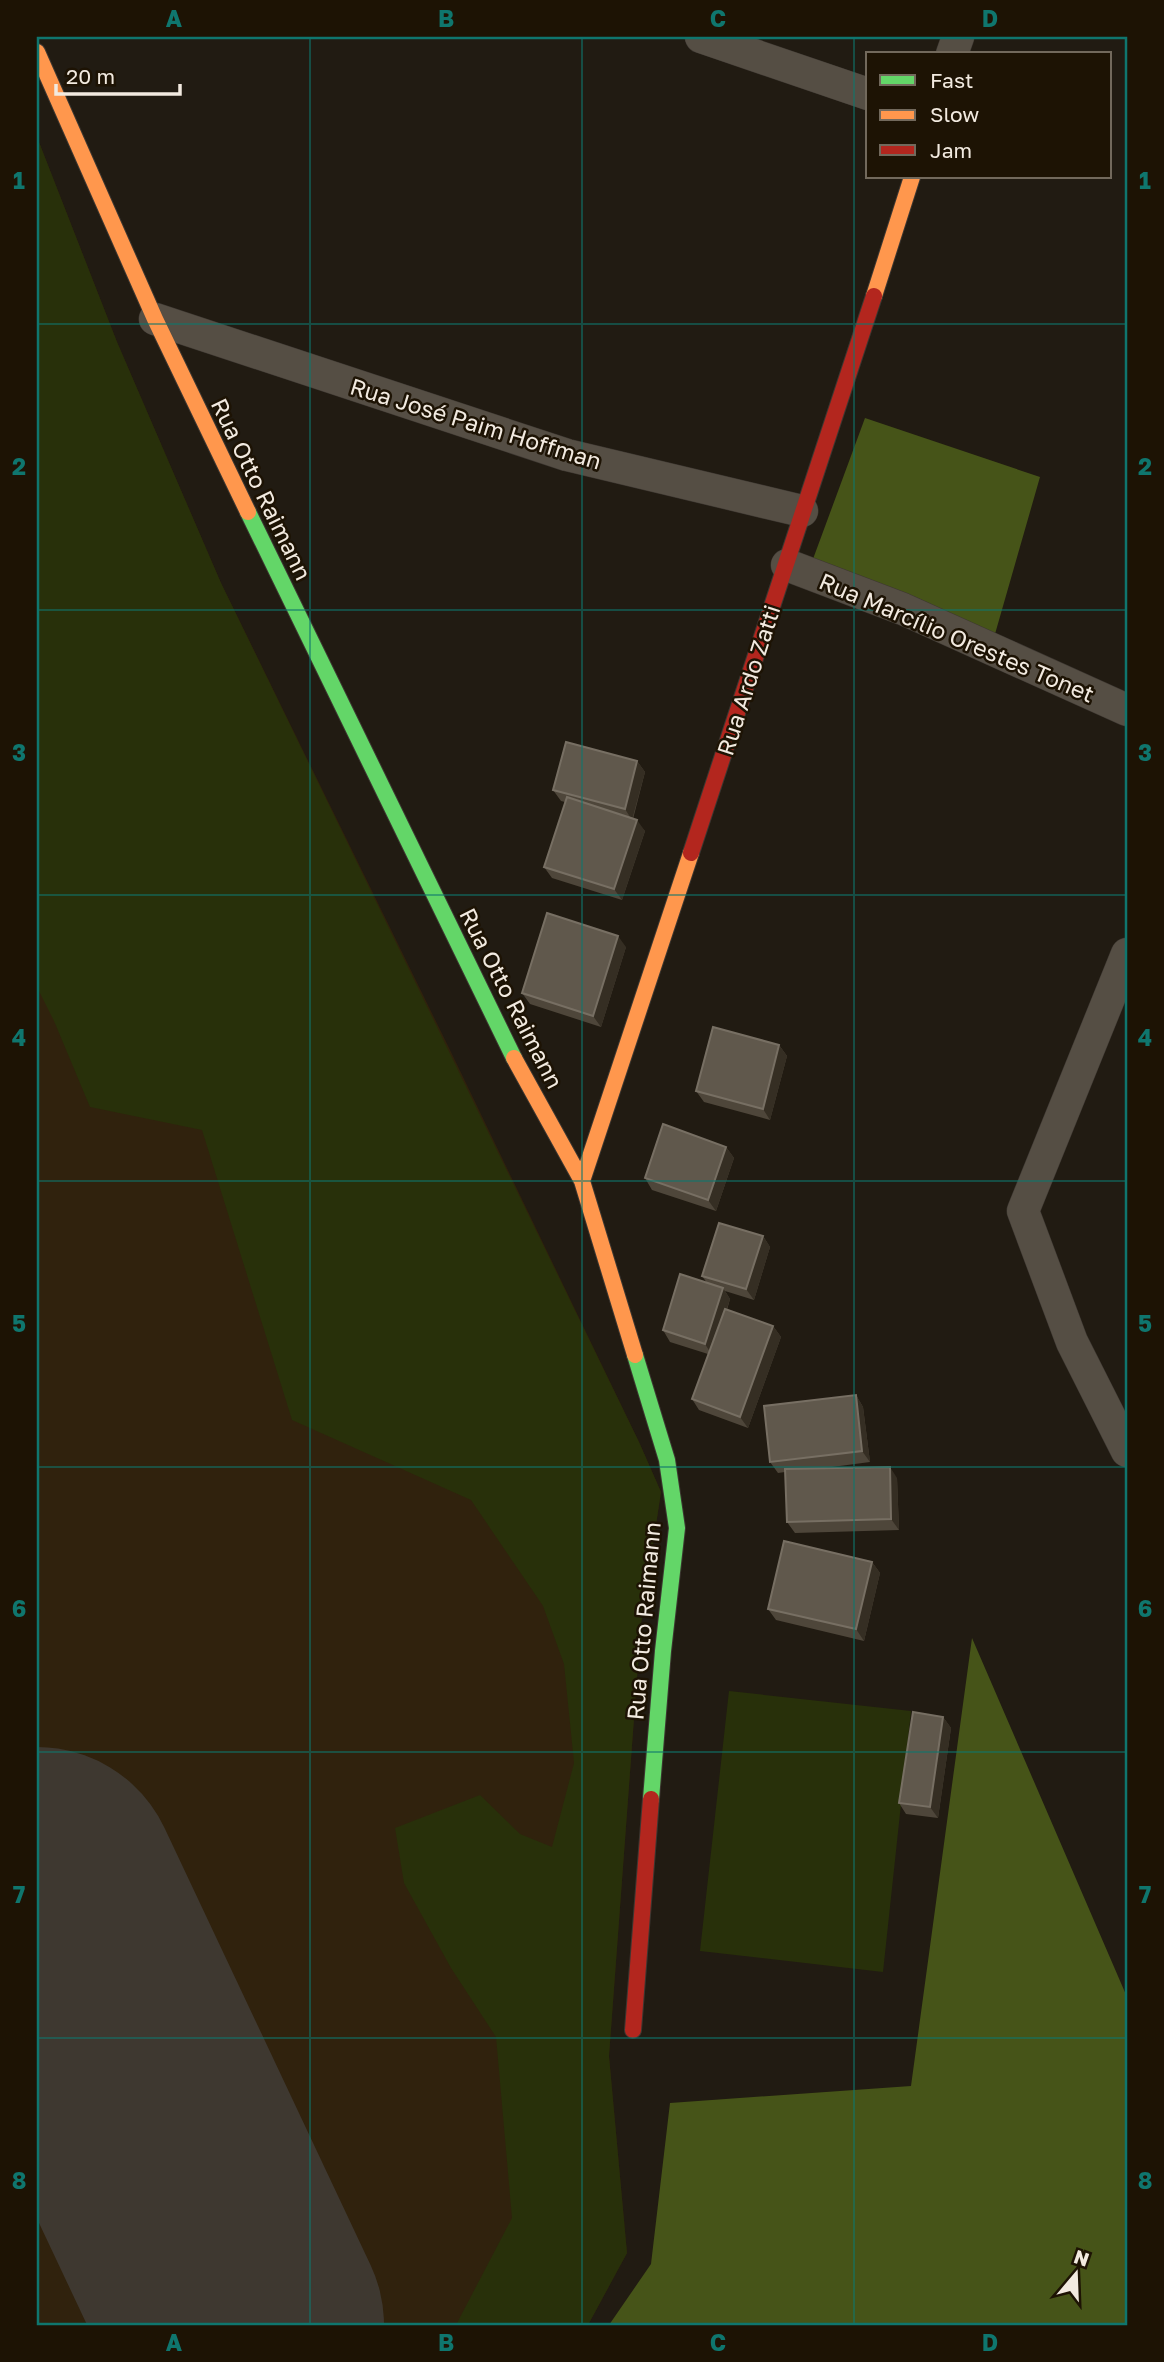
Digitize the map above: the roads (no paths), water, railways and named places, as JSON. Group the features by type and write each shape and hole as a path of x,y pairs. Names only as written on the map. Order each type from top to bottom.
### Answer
{"street":[{"path":"701,37 866,93"},
{"name":"Rua Otto Raimann","path":"37,52 155,319 505,1041 582,1181 667,1460 677,1528 663,1651 633,2030"},
{"name":"Rua Ardo Zatti","path":"582,1181 912,178"},
{"name":"Rua José Paim Hoffman","path":"155,319 567,455 803,511"},
{"name":"Rua Marcílio Orestes Tonet","path":"786,565 903,610 1127,710"},
{"path":"1127,954 1023,1211 1072,1342 1127,1451"}]}
